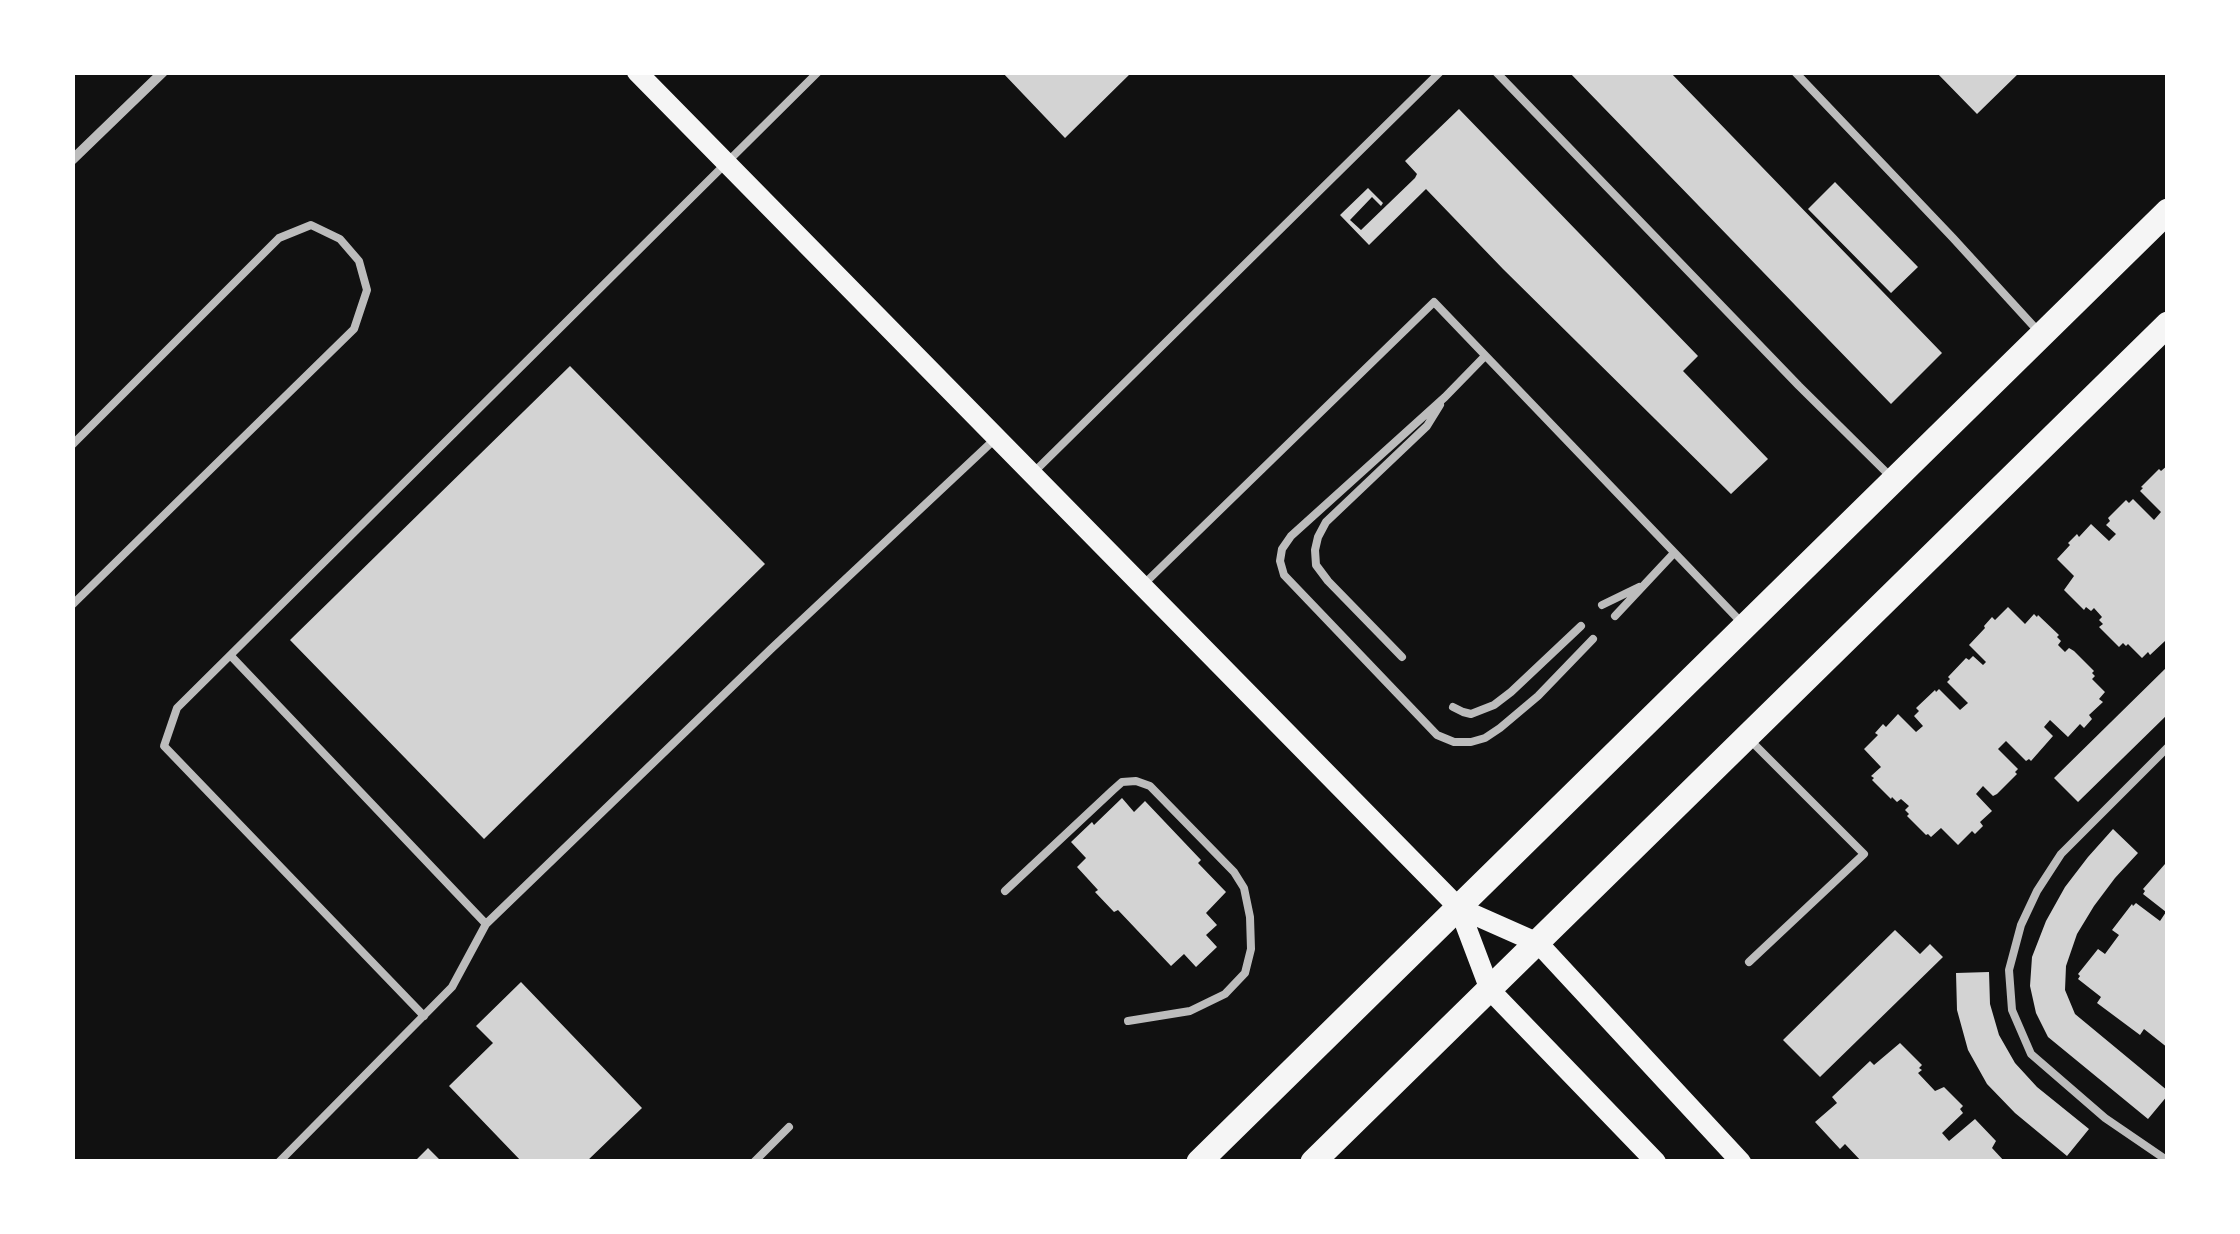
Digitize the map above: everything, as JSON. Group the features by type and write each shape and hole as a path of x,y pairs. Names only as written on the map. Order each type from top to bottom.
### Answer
{"main road":[{"path":"636,72 1459,908 1538,943 1740,1162"},
{"path":"1203,1159 2165,217"},
{"path":"1313,1162 2168,324"},
{"path":"1459,908 1490,990 1656,1162"}],"street":[{"path":"72,160 163,72"}],"lane":[{"path":"424,1016 164,746 177,708 818,72"},
{"path":"1032,474 1440,72"},
{"path":"1496,72 1894,480"},
{"path":"1794,72 2042,335"},
{"path":"72,446 278,238 311,225 340,239 359,261 366,290 354,329 72,605"},
{"path":"1142,586 1434,302 1745,626"},
{"path":"1485,356 1291,536 1282,549 1284,576 1436,735 1454,742 1485,738 1500,728 1538,696 1593,638"},
{"path":"1402,657 1328,582 1316,564 1314,550 1326,522 1427,426 1445,396"},
{"path":"279,1162 452,988 486,924 997,437"},
{"path":"1615,616 1674,553"},
{"path":"1602,605 1643,585"},
{"path":"1453,706 1471,714 1494,705 1581,626"},
{"path":"230,656 486,924"},
{"path":"1747,737 1864,854 1749,962"},
{"path":"2168,747 2061,854 2037,891 2009,970 2012,1010 2031,1054 2105,1118 2168,1161"},
{"path":"1005,891 1122,782 1150,786 1234,872 1244,888 1250,917 1251,949 1245,973 1226,994 1190,1010 1128,1020"},
{"path":"754,1162 790,1127"}],"building":[{"path":"1002,72 1132,72 1065,138"},
{"path":"1569,72 1670,72 1942,353 1891,404"},
{"path":"1936,72 2020,72 1977,114"},
{"path":"1459,109 1698,356 1683,371 1768,459 1731,494 1426,189 1369,245 1340,215 1368,188 1383,203 1381,206 1372,197 1350,220 1361,230 1415,178 1417,174 1405,161"},
{"path":"1835,182 1918,267 1891,293 1808,209"},
{"path":"570,366 765,564 484,839 290,640"},
{"path":"2168,465 2168,643 2165,641 2142,658 2128,644 2119,647 2099,627 2102,617 2094,608 2084,610 2064,590 2074,576 2057,559 2068,543 2091,524 2109,541 2116,534 2106,525 2108,518 2126,500 2129,503 2133,499 2154,520 2161,512 2140,491 2141,487"},
{"path":"2008,607 2025,624 2034,614 2038,615 2059,635 2058,645 2065,652 2069,648 2074,651 2094,671 2092,679 2105,692 2099,699 2103,702 2089,715 2092,719 2084,728 2080,724 2068,737 2050,720 2044,727 2053,736 2031,761 2026,761 2006,741 1998,749 2018,769 2017,774 1993,796 1983,786 1976,794 1992,811 1980,822 1983,826 1975,834 1972,831 1958,845 1941,828 1931,837 1926,835 1907,816 1905,810 1909,806 1901,799 1891,799 1872,780 1871,776 1881,767 1864,749 1883,724 1886,727 1898,714 1916,732 1923,726 1914,716 1919,711 1916,708 1935,690 1939,689 1960,710 1968,703 1947,682 1948,677 1966,658 1973,656 1983,665 1986,662 1969,645 1992,617 1995,620"},
{"path":"2168,666 2168,714 2078,802 2054,778"},
{"path":"1122,798 1134,812 1145,801 1226,892 1206,913 1217,925 1206,935 1217,947 1196,967 1184,954 1171,966 1118,910 1114,912 1095,892 1098,890 1077,867 1086,858 1071,842"},
{"path":"2113,829 2138,853 2115,878 2077,934 2066,966 2065,990 2075,1014 2168,1091 2148,1119 2048,1037 2036,1013 2030,986 2032,957 2046,921 2065,887"},
{"path":"2165,864 2168,867 2168,1048 2144,1029 2140,1035 2097,1003 2101,997 2078,979 2098,949 2105,954 2119,935 2112,930 2132,904 2160,921 2166,912 2143,894 2143,889"},
{"path":"1895,930 1920,954 1930,944 1943,957 1820,1077 1783,1040"},
{"path":"1989,972 1990,1004 1999,1035 2015,1063 2037,1087 2089,1129 2067,1156 1987,1084 1968,1050 1957,1010 1956,973"},
{"path":"521,982 642,1108 586,1162 522,1162 449,1086 493,1043 476,1026"},
{"path":"1900,1043 1922,1065 1918,1073 1935,1091 1944,1087 1963,1106 1963,1113 1942,1133 1949,1141 1975,1119 1996,1141 1992,1148 2005,1162 1862,1162 1845,1144 1840,1149 1815,1122 1837,1103 1832,1097 1870,1061 1874,1065"},
{"path":"428,1148 442,1162 414,1162"}]}
